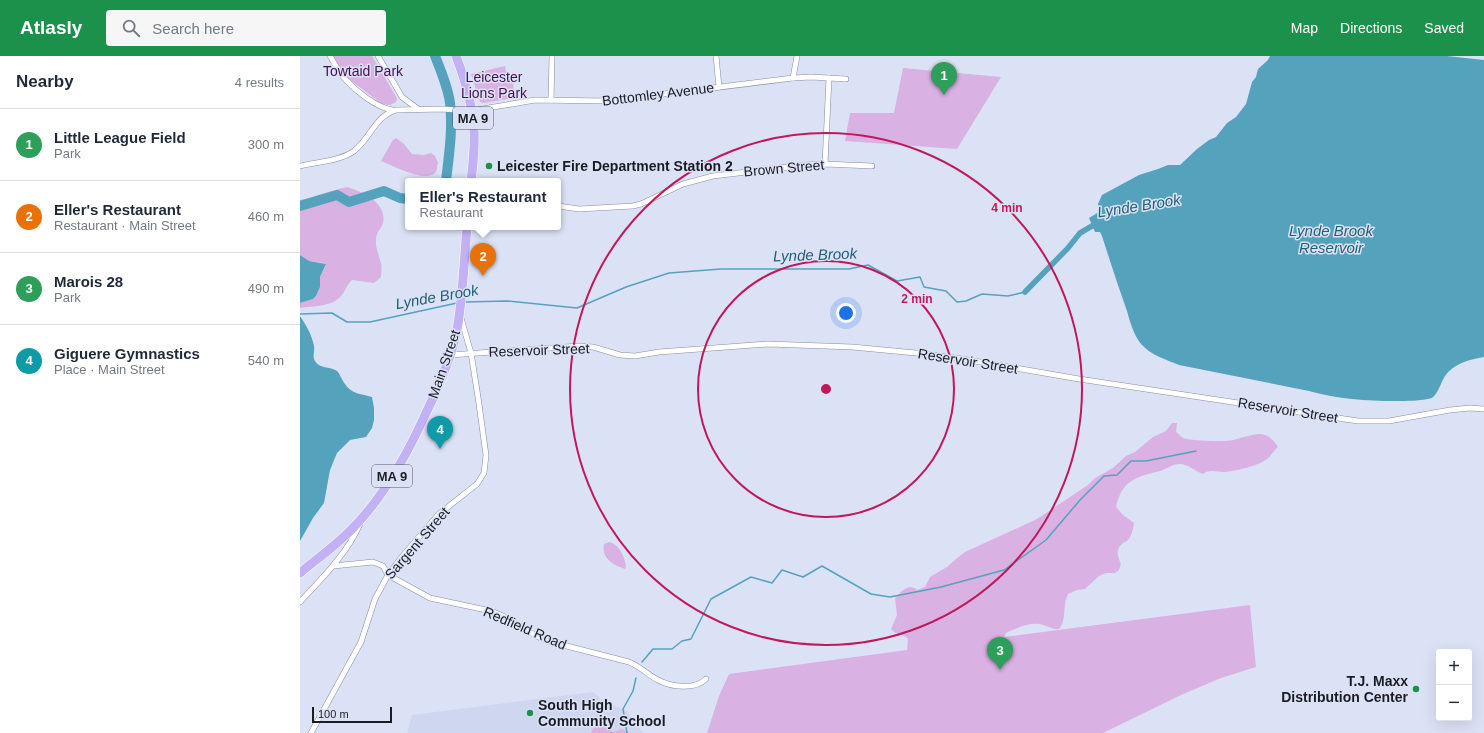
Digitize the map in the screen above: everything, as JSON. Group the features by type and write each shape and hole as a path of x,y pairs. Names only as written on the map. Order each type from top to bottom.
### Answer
{"highway":[{"name":"MA 9","path":"456,56 461,69 471,111 475,137 471,178"},
{"name":"Main Street","path":"300,573 342,538 362,518 403,461 439,385 450,355 460,305 467,230"}],"street":[{"path":"330,56 346,80 359,92 381,107 396,110"},
{"path":"378,56 402,97 408,103 419,109"},
{"path":"551,100 552,56"},
{"path":"716,56 719,87"},
{"path":"793,78 797,56"},
{"name":"Bottomley Avenue","path":"396,110 454,109 471,111 530,100 613,101 793,78 846,79"},
{"path":"825,164 829,78"},
{"path":"300,166 339,158 351,153 360,145 381,119 390,112 396,110"},
{"name":"Brown Street","path":"561,206 579,209 633,206 683,184 706,177 791,166 825,164 872,166"},
{"name":"Sargent Street","path":"311,733 359,645 375,599 388,575 439,514 477,484 484,473 486,455 471,353 460,305"},
{"name":"Reservoir Street","path":"450,355 588,346 596,347 620,355 635,356 665,352 768,344 846,347 952,357 1079,379 1358,421 1389,421 1457,409 1484,409"},
{"path":"300,602 333,566 351,542 362,518"},
{"name":"Redfield Road","path":"333,566 374,562 383,566 388,575 430,598 497,613 542,638 567,647 630,662 659,681 690,685 701,683 706,679"}],"shaded area":[{"name":"South High Community School","path":"593,692 605,702 627,711 643,733 407,733 412,715"}],"green space":[{"name":"Towtaid Park","path":"333,56 372,56 397,98 396,102 390,105 382,104 345,76 335,62"},
{"name":"Leicester Lions Park","path":"505,66 507,77 512,76 515,98 483,103 480,102 471,74"},
{"path":"903,68 1001,77 957,149 845,141 850,113 894,113"},
{"path":"396,138 404,144 412,154 424,155 431,153 435,156 438,163 436,172 425,176 417,175 381,161 393,140"},
{"path":"347,187 373,199 381,210 383,223 376,237 376,243 381,266 381,277 374,283 352,280 337,300 328,304 300,308 300,303 313,299 316,296 320,287 320,277 326,265 324,263 309,261 300,255 300,200"},
{"path":"1172,423 1177,423 1176,432 1183,438 1187,439 1229,441 1258,434 1268,436 1278,447 1263,462 1241,469 1224,472 1210,471 1203,474 1186,465 1177,464 1131,481 1122,491 1116,507 1123,515 1134,523 1130,537 1127,541 1122,543 1118,549 1118,556 1121,564 1119,570 1115,573 1106,573 1099,576 1085,589 1077,590 1068,594 1065,603 1063,620 1059,629 1054,629 1040,624 1031,624 1010,631 1006,633 1004,637 1250,605 1256,667 1221,678 1181,695 1103,733 707,733 719,696 729,674 907,650 908,639 895,633 891,629 897,615 895,599 902,591 908,587 917,590 925,587 930,577 947,567 965,552 1037,519 1088,485 1095,478 1113,468 1126,456 1135,452 1153,437 1166,431"},
{"path":"610,542 616,546 623,555 626,566 625,569 612,563 606,557 604,553 604,544"},
{"path":"602,725 613,732 622,729 629,733 591,733 595,727"}],"water":[{"name":"Lynde Brook Reservoir","path":"1270,56 1447,56 1484,60 1484,357 1473,359 1452,368 1445,376 1438,391 1432,398 1395,401 1341,398 1179,365 1150,352 1142,345 1135,333 1102,236 1100,232 1095,232 1089,218 1099,212 1098,204 1102,195 1139,175 1168,165 1180,165 1197,149 1209,140 1216,137 1227,123 1236,117 1246,104 1252,82 1256,77 1258,69 1268,60"},
{"path":"300,255 309,261 326,264 320,277 320,287 316,296 313,299 300,303"},
{"path":"300,316 312,338 314,357 317,364 337,371 350,390 372,397 374,420 372,428 366,437 350,440 337,453 330,470 324,503 313,518 300,541"}],"waterway":[{"path":"435,56 446,85 451,113 451,132 446,178"},
{"path":"300,206 337,195 349,202 384,191 405,199"},
{"name":"Lynde Brook","path":"1025,292 1068,248 1080,233 1092,226"},
{"name":"Lynde Brook","path":"465,302 507,301 577,308 626,287 669,273 721,269 849,269 868,265 897,281 920,277 924,287 946,291 957,302 966,301 982,294 1008,296 1025,292"},
{"name":"Lynde Brook","path":"300,314 332,313 347,322 370,322 457,303"},
{"path":"642,662 653,649 672,649 682,641 691,639 711,599 751,577 772,583 782,570 803,577 822,566 871,594 890,597 941,587 1004,570 1046,540 1080,500 1104,476 1117,475 1131,461 1146,461 1196,451"},
{"path":"627,733 623,709 633,691 636,678"}],"place":[{"name":"Little League Field","path":"944,95"},
{"name":"Leicester Fire Department Station 2","path":"489,166"},
{"name":"Eller's Restaurant","path":"483,276"},
{"name":"Giguere Gymnastics","path":"440,449"},
{"name":"Marois 28","path":"1000,670"},
{"name":"T.J. Maxx Distribution Center","path":"1416,689"},
{"name":"South High Community School","path":"530,713"}]}
